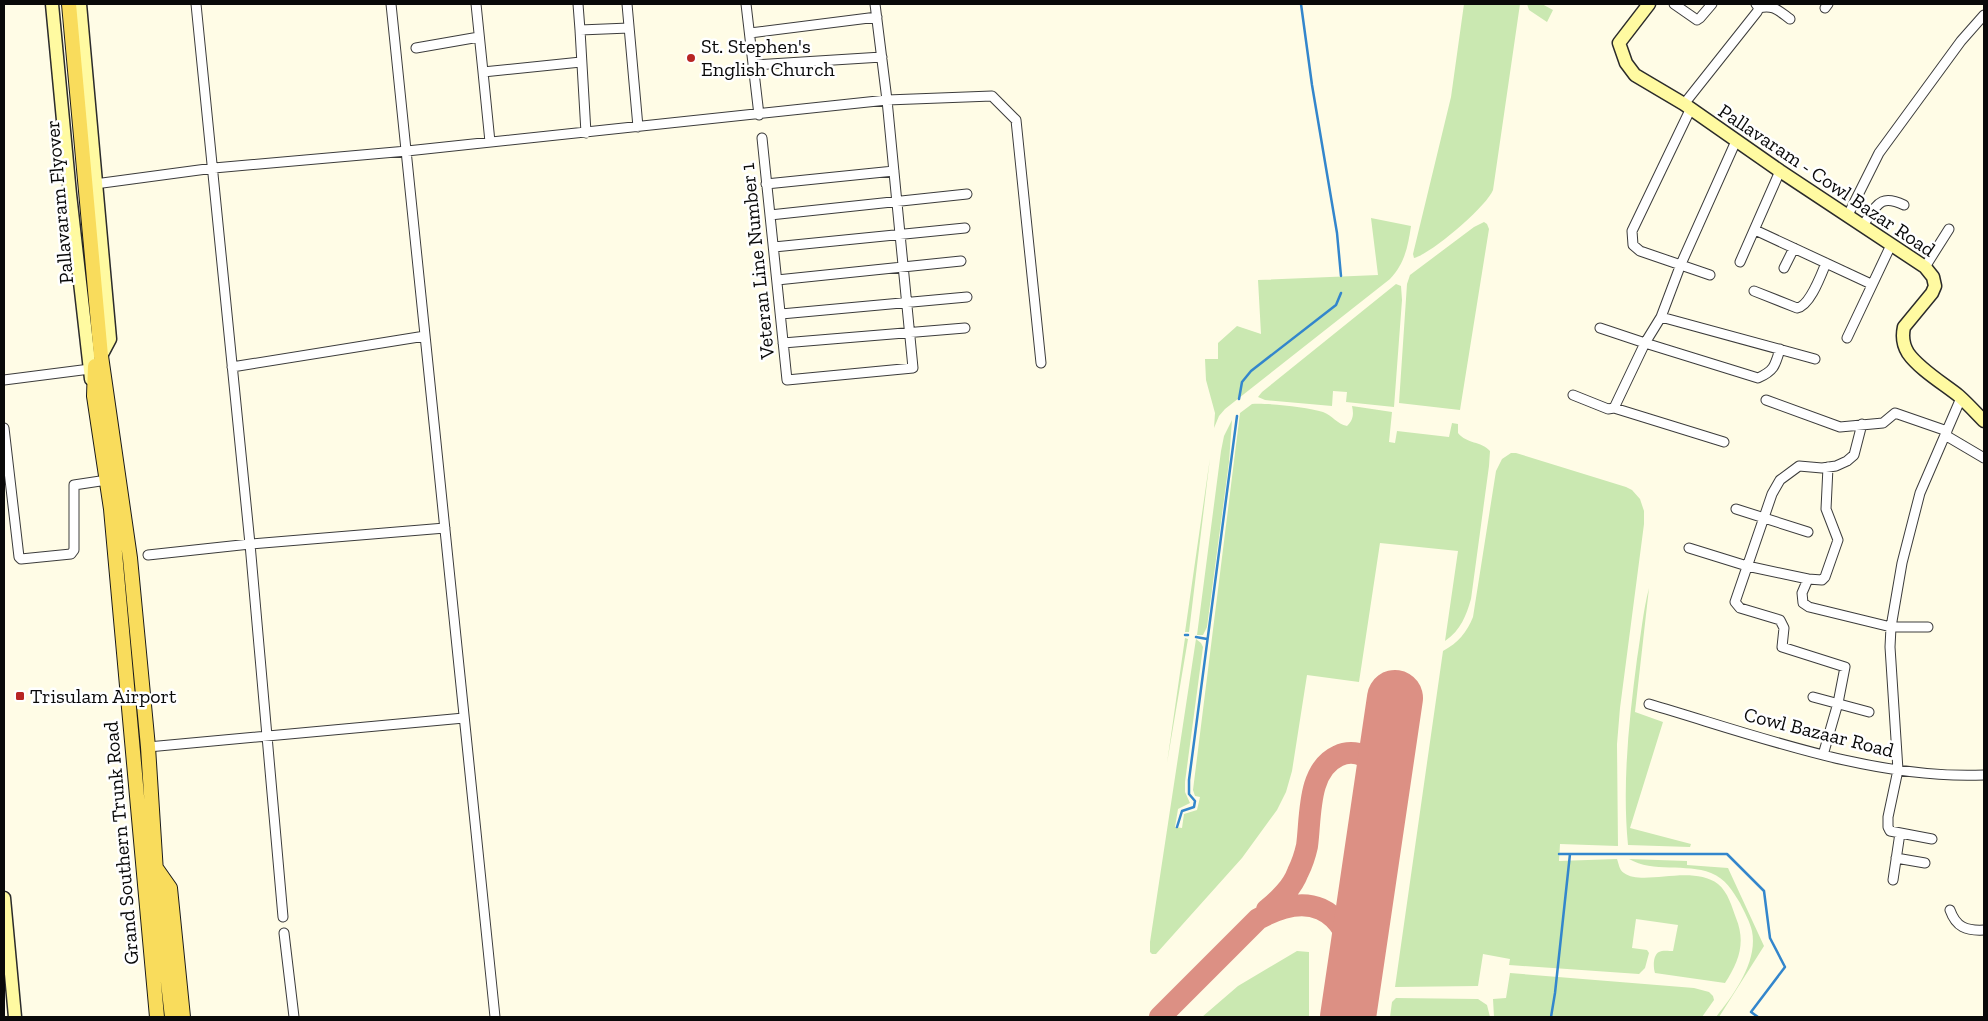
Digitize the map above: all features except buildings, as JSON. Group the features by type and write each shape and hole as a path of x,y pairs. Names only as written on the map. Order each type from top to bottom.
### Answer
{"main road":[{"name":"Pallavaram Flyover","path":"61,4 96,338 101,356"},
{"name":"Pallavaram Flyover","path":"69,4 96,338 94,396"},
{"name":"Grand Southern Trunk Road","path":"101,356 130,558 148,747 155,867 172,1017"},
{"name":"Grand Southern Trunk Road","path":"94,396 107,480 157,1017"},
{"path":"155,867 170,888 183,1017"}],"street":[{"path":"52,4 94,396"},
{"path":"80,4 110,338 101,356"},
{"path":"196,4 214,168 250,544 283,917"},
{"path":"391,4 495,1017"},
{"path":"476,4 490,142"},
{"path":"578,4 586,133"},
{"path":"627,4 638,127"},
{"path":"746,4 759,115"},
{"path":"875,4 887,100 902,268 910,334"},
{"name":"Pallavaram - Cowl Bazar Road","path":"1649,4 1618,43 1626,63 1635,75 1687,106 1736,141 1926,267 1933,277 1936,286 1904,327 1902,334 1904,345 1909,354 1919,364 1961,398 1984,421"},
{"path":"1674,4 1697,20 1712,4"},
{"path":"1710,276 1681,264 1640,251 1633,245 1632,231 1687,106 1757,6 1768,5 1790,19"},
{"path":"1848,214 1864,179 1879,153 1961,41 1984,15"},
{"path":"750,33 877,17"},
{"path":"580,30 629,28"},
{"path":"416,48 479,37"},
{"path":"753,65 882,57"},
{"path":"482,72 581,62"},
{"path":"96,184 214,168 586,133 887,100 992,96 1016,120 1041,363"},
{"name":"Veteran Line Number 1","path":"762,138 787,380 913,368 910,334"},
{"path":"1614,408 1645,343 1661,317 1681,264 1736,141"},
{"path":"1740,262 1780,170"},
{"path":"766,184 894,171"},
{"path":"770,215 966,194"},
{"path":"1863,225 1880,202 1892,199 1904,205"},
{"path":"774,248 965,228"},
{"path":"1926,267 1949,229"},
{"path":"1755,230 1871,284"},
{"path":"1847,338 1891,245"},
{"path":"1784,268 1794,248"},
{"path":"777,280 961,261"},
{"path":"1754,291 1797,308 1802,308 1808,302 1826,263"},
{"path":"780,314 967,297"},
{"path":"1661,317 1815,359"},
{"path":"783,343 965,328"},
{"path":"1600,328 1758,378 1767,374 1775,367 1780,349"},
{"path":"232,367 426,336"},
{"path":"4,380 90,369"},
{"path":"1573,396 1608,409 1614,408 1724,442"},
{"path":"1932,839 1890,830 1888,826 1888,817 1898,770 1890,647 1891,627 1902,563 1920,493 1961,398"},
{"path":"1766,400 1840,427 1850,428 1862,424 1883,423 1895,413 1946,433 1984,458"},
{"path":"1823,755 1838,703 1845,667 1782,647 1784,628 1780,620 1736,605 1736,597 1772,494 1780,480 1792,470 1803,466 1828,467 1847,461 1854,455 1862,424"},
{"path":"4,428 19,557 21,559 72,554 74,550 74,485 107,480"},
{"path":"1689,548 1747,566 1808,579 1822,580 1825,577 1838,540 1826,509 1828,467"},
{"path":"1736,509 1808,532"},
{"path":"148,555 250,544 445,528"},
{"path":"1808,579 1801,598 1805,605 1891,627 1928,627"},
{"path":"1813,697 1869,712"},
{"name":"Cowl Bazaar Road","path":"1649,704 1823,755 1898,770 1970,776 1984,775"},
{"path":"148,747 464,718"},
{"path":"1893,880 1900,832"},
{"path":"1896,858 1925,863"},
{"path":"4,898 15,1017"},
{"path":"1950,910 1954,920 1961,926 1984,930"},
{"path":"284,933 294,1017"}],"green space":[{"path":"1464,4 1520,4 1493,190 1481,207 1458,228 1433,248 1414,258 1413,254 1451,97"},
{"path":"1527,4 1542,4 1553,10 1547,22 1529,10"},
{"path":"1371,218 1411,226 1405,254 1395,273 1390,279 1225,409 1219,416 1214,428 1215,413 1206,380 1205,359 1218,359 1218,343 1237,326 1261,334 1258,280 1378,275"},
{"path":"1484,222 1489,229 1460,410 1399,403 1407,284 1410,275 1474,227"},
{"path":"1396,284 1401,286 1402,300 1394,407 1346,402 1347,392 1333,391 1332,406 1265,400 1258,397 1262,392"},
{"path":"1252,404 1316,410 1326,413 1347,426 1351,422 1352,406 1392,412 1389,442 1395,443 1397,431 1449,437 1452,423 1458,424 1458,433 1462,437 1490,451 1471,599 1462,622 1451,637 1445,641 1458,551 1380,543 1359,682 1307,675 1292,771 1286,792 1277,810 1242,858 1156,954 1152,954 1150,952 1150,942 1196,639 1203,647 1185,782 1185,792 1190,803 1178,809 1175,827 1182,828 1184,814 1197,810 1200,797 1195,796 1193,790 1240,413"},
{"path":"1232,420 1229,462 1207,627 1203,635 1197,635 1221,451 1224,436"},
{"path":"1511,453 1626,487 1632,490 1640,499 1644,511 1617,744 1618,846 1560,844 1559,861 1617,859 1622,872 1632,877 1695,876 1707,878 1718,884 1729,900 1739,927 1741,944 1737,960 1725,983 1655,973 1654,965 1657,954 1660,951 1673,951 1678,925 1636,919 1632,948 1647,950 1649,953 1645,968 1639,974 1509,965 1510,959 1483,954 1478,986 1395,987 1443,651 1461,637 1473,617 1496,471 1502,459"},
{"path":"1210,458 1189,632 1185,632"},
{"path":"1649,588 1635,712 1663,722 1630,828 1691,844 1690,847 1628,845 1626,775 1629,729 1637,659"},
{"path":"1185,638 1188,639 1167,763"},
{"path":"1629,859 1687,861 1687,865 1728,868 1764,946 1719,1017 1716,1017 1743,977 1751,954 1753,943 1752,931 1740,903 1725,882 1711,873 1701,870 1648,866"},
{"path":"1297,951 1309,952 1309,1017 1202,1017 1238,986"},
{"path":"1510,973 1694,988 1709,992 1714,1000 1702,1017 1494,1017 1493,999 1506,998"},
{"path":"1396,998 1478,999 1487,1005 1490,1017 1390,1017 1392,1002"}],"waterway":[{"path":"1301,4 1312,85 1337,233 1341,276"},
{"path":"1239,399 1242,382 1251,371 1336,305 1341,293"},
{"path":"1177,827 1182,811 1194,807 1195,801 1189,794 1189,780 1237,416"},
{"path":"1196,637 1207,639"},
{"path":"1559,854 1727,854 1764,891 1770,938 1785,967 1751,1012 1758,1017"},
{"path":"1551,1017 1570,854"}],"taxiway":[{"path":"1267,910 1289,888 1301,866 1307,846 1312,796 1321,772 1328,763 1338,756 1348,753 1361,755 1368,758 1374,764 1382,783"},
{"path":"1160,1017 1258,919 1293,906 1308,906 1321,909 1332,917 1342,928 1356,963"}],"runway":[{"path":"1348,1017 1395,698"}],"place":[{"name":"St. Stephen's English Church","path":"691,58"},
{"name":"Trisulam Airport","path":"20,696"}]}
